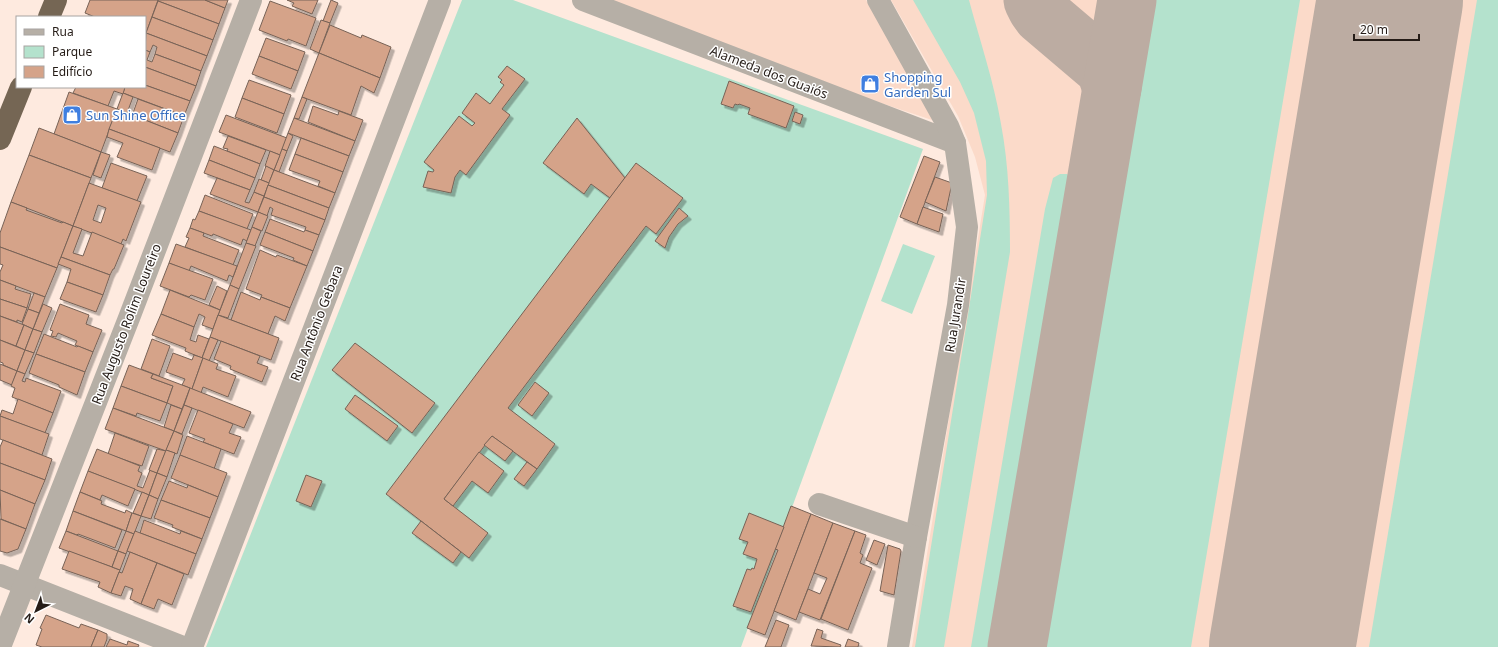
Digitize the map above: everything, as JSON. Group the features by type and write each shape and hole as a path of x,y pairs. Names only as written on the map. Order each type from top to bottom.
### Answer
{"highway":[{"path":"49,16 56,0"},
{"path":"0,138 21,88"}],"street":[{"name":"Rua Augusto Rolim Loureiro","path":"0,647 129,318 251,0"},
{"name":"Rua Antônio Gebara","path":"192,647 440,0"},
{"name":"Alameda dos Guaiós","path":"583,0 955,143"},
{"name":"Rua Jurandir","path":"878,0 937,104 955,143 967,228 958,305 898,647"},
{"path":"819,504 916,538"},
{"path":"0,574 24,585 183,647"}],"shaded area":[{"name":"Shopping Garden Sul","path":"590,0 866,0 941,123 706,45"},
{"path":"891,0 1498,0 1498,647 912,647 985,195 975,157 958,116"}],"green space":[{"path":"462,0 513,0 923,149 741,647 206,647"},
{"path":"913,0 969,0 991,77 1004,140 1010,220 1010,252 944,647 915,647 987,195 986,161 974,113 960,82"},
{"path":"1148,0 1300,0 1191,647 1039,647 1082,382"},
{"path":"1477,0 1498,0 1498,647 1369,647"},
{"path":"1060,174 1067,174 1076,184 1077,204 1001,647 971,647 1045,209 1053,178"},
{"path":"903,244 935,256 912,314 881,301"}],"building":[{"path":"90,0 158,0 146,33 146,16 92,16 85,13"},
{"path":"158,0 205,0 225,8 219,24"},
{"path":"205,0 228,0 225,8"},
{"path":"287,0 318,0 312,14 292,6 294,3"},
{"path":"331,0 338,3 330,23 323,21"},
{"path":"158,1 219,24 213,40 152,17"},
{"path":"270,1 316,18 306,46 288,39 287,41 259,30"},
{"path":"152,17 213,40 207,56 146,33"},
{"path":"321,20 330,23 319,53 310,49"},
{"path":"330,25 361,38 362,35 391,47 380,78 319,53"},
{"path":"146,33 207,56 201,71 155,54 157,47 153,45 150,52 146,50"},
{"path":"266,38 305,52 298,71 259,56"},
{"path":"146,50 150,52 147,60 152,62 155,54 201,71 196,86 146,67"},
{"path":"319,53 380,78 374,93 361,86 351,115 302,97"},
{"path":"259,56 298,71 291,89 252,74"},
{"path":"507,66 525,79 502,109 510,115 466,175 460,170 455,177 451,193 423,187 428,171 433,172 434,170 424,162 459,116 472,126 475,123 462,113 476,93 490,104 504,85 500,82 502,80 498,77"},
{"path":"146,67 196,86 190,101 146,85"},
{"path":"249,80 291,95 284,114 242,98"},
{"path":"729,81 794,106 786,128 748,114 750,108 739,104 735,104 733,108 721,104"},
{"path":"146,85 190,101 184,116 123,93 125,88 146,88"},
{"path":"76,88 125,88 123,94 114,91 108,106 73,93"},
{"path":"69,92 117,109 101,152 54,134"},
{"path":"123,93 133,97 127,113 117,109"},
{"path":"302,97 307,99 299,119 294,118"},
{"path":"242,98 284,114 277,133 235,117"},
{"path":"138,99 184,116 178,133 145,120 146,118 133,113"},
{"path":"313,106 338,115 339,111 363,120 355,141 308,122"},
{"path":"117,109 178,133 170,152 109,129"},
{"path":"795,112 803,115 800,124 792,121"},
{"path":"226,115 287,138 280,155 219,132"},
{"path":"294,118 355,141 349,156 288,133"},
{"path":"577,118 625,178 610,198 591,184 584,194 543,163"},
{"path":"39,128 101,152 91,178 29,155"},
{"path":"109,129 160,148 152,170 117,157 123,143 107,137"},
{"path":"288,133 293,136 287,151 282,149"},
{"path":"228,136 266,150 260,164 223,148"},
{"path":"301,138 349,156 343,172 295,154"},
{"path":"214,146 260,164 255,178 209,160"},
{"path":"282,149 287,151 279,172 274,170"},
{"path":"270,151 280,155 274,170 265,166"},
{"path":"101,152 110,155 101,178 93,175"},
{"path":"295,154 343,172 335,193 318,186 320,181 289,170"},
{"path":"29,155 91,178 73,226 11,202"},
{"path":"924,156 940,162 917,224 900,217"},
{"path":"209,160 255,178 250,190 204,173"},
{"path":"111,163 147,176 137,201 102,188"},
{"path":"636,163 683,198 656,234 646,226 508,408 555,444 537,469 492,436 444,499 488,533 469,558 386,494"},
{"path":"266,166 274,170 269,183 261,180"},
{"path":"274,170 335,193 329,208 268,185"},
{"path":"935,177 952,183 946,211 925,202"},
{"path":"217,178 250,190 245,202 249,203 254,192 264,196 258,212 210,194"},
{"path":"259,179 269,183 264,196 254,192"},
{"path":"89,183 141,202 126,241 123,239 121,244 73,226","holes":["98,205 106,208 101,223 93,220"]},
{"path":"268,185 329,208 325,220 264,197"},
{"path":"205,195 253,214 247,229 199,211"},
{"path":"264,197 325,220 319,235 305,230 306,227 271,215 273,209 270,207 267,216 258,212"},
{"path":"11,202 27,208 26,210 73,226 57,268 0,247 0,233"},
{"path":"923,207 943,214 939,232 917,224"},
{"path":"679,208 688,216 678,224 669,237 665,248 655,241"},
{"path":"199,211 251,230 247,241 243,239 241,245 213,234 212,236 190,228 193,219 195,220"},
{"path":"258,212 268,216 262,231 252,227"},
{"path":"270,219 304,232 305,230 319,235 313,251 265,232"},
{"path":"73,226 82,229 73,253 83,256 92,232 124,245 110,275 61,257"},
{"path":"252,227 261,231 255,246 246,243"},
{"path":"190,228 204,233 203,236 239,250 233,265 185,247 189,238 186,237"},
{"path":"265,232 313,251 307,266 293,260 294,258 260,245"},
{"path":"246,243 256,246 239,289 230,285"},
{"path":"176,244 237,266 233,277 229,275 227,281 191,266 189,271 169,263"},
{"path":"0,247 57,268 45,297 0,280 0,272 3,265 0,264"},
{"path":"260,250 276,257 277,255 307,266 290,308 261,297 262,295 246,289"},
{"path":"61,257 110,275 103,295 67,282 71,269 58,264"},
{"path":"169,263 213,279 205,300 191,295 189,297 160,286"},
{"path":"0,280 16,286 15,289 31,294 27,308 0,299"},
{"path":"67,282 103,295 96,312 60,299"},
{"path":"230,285 239,289 228,318 218,315"},
{"path":"217,286 227,291 220,310 209,305"},
{"path":"170,290 220,310 213,329 202,325 205,317 199,314 194,327 161,314"},
{"path":"241,292 260,300 261,297 290,308 285,321 275,316 268,334 231,320"},
{"path":"34,293 45,297 39,313 28,309"},
{"path":"0,299 27,308 22,322 17,320 17,322 0,316"},
{"path":"43,304 52,308 42,332 33,329"},
{"path":"60,304 89,315 86,324 102,330 93,352 75,345 77,341 58,333 56,337 51,336 53,331 50,330"},
{"path":"28,309 39,313 33,329 22,324"},
{"path":"161,314 194,327 190,340 196,342 198,335 209,339 202,358 185,351 186,348 152,335"},
{"path":"218,315 279,338 271,360 210,337"},
{"path":"0,316 24,325 16,346 0,340"},
{"path":"24,325 33,329 25,350 16,346"},
{"path":"33,329 42,332 34,353 25,350"},
{"path":"44,334 93,352 85,372 36,354"},
{"path":"210,337 218,340 209,361 202,358"},
{"path":"152,339 170,346 159,376 141,369"},
{"path":"0,340 25,350 17,371 3,365 3,363 0,362"},
{"path":"221,341 260,356 257,363 268,367 262,382 230,369 231,366 214,359"},
{"path":"355,343 435,403 412,433 332,370"},
{"path":"25,350 34,353 25,374 17,371"},
{"path":"173,353 192,360 194,355 203,358 192,389 182,385 185,379 166,372"},
{"path":"36,354 85,372 77,395 59,387 59,385 29,373"},
{"path":"203,358 218,364 216,369 236,376 228,397 203,387 201,393 192,389"},
{"path":"0,364 17,371 12,385 0,380"},
{"path":"129,365 153,374 151,378 173,386 167,403 121,386"},
{"path":"17,371 25,374 22,381 25,382 26,378 61,391 53,413 12,397 15,388 11,386"},
{"path":"153,374 190,388 182,409 167,403 173,386 151,378"},
{"path":"535,382 549,393 532,416 518,405"},
{"path":"121,386 167,403 160,421 137,413 136,416 113,408"},
{"path":"190,388 251,412 244,428 184,405"},
{"path":"355,395 398,426 387,441 345,409"},
{"path":"18,399 53,413 45,433 0,416 2,410 13,414"},
{"path":"171,405 182,409 174,431 164,427"},
{"path":"184,405 192,408 182,434 174,431"},
{"path":"113,408 174,431 166,451 105,429"},
{"path":"198,410 233,424 229,433 241,437 234,454 203,442 205,439 189,433"},
{"path":"0,416 49,434 42,455 0,439"},
{"path":"174,431 183,435 177,454 166,450"},
{"path":"115,433 149,446 142,466 108,454"},
{"path":"187,436 221,449 214,469 180,455"},
{"path":"492,436 513,451 505,461 484,445"},
{"path":"3,440 52,459 45,480 0,463 0,447"},
{"path":"97,449 140,466 138,471 142,473 137,486 143,488 150,470 157,473 149,495 88,471"},
{"path":"157,449 166,451 157,473 149,470"},
{"path":"166,450 175,453 167,477 157,473"},
{"path":"479,452 504,471 488,493 472,481 453,506 444,499"},
{"path":"180,455 227,473 218,497 171,478"},
{"path":"527,462 537,469 524,486 514,479"},
{"path":"0,463 45,480 35,504 0,490"},
{"path":"88,471 135,489 128,506 102,495 100,500 80,492"},
{"path":"157,473 167,477 158,499 149,495"},
{"path":"306,475 322,481 311,507 296,501"},
{"path":"169,481 187,488 188,485 218,497 210,518 161,500"},
{"path":"0,490 35,504 26,529 1,519"},
{"path":"80,492 102,501 101,504 125,513 126,510 132,513 126,531 73,511"},
{"path":"142,492 149,495 141,516 133,513"},
{"path":"149,495 158,499 151,519 141,516"},
{"path":"161,500 210,518 202,539 172,527 173,525 154,518"},
{"path":"791,506 811,514 765,635 747,628 778,550 775,549"},
{"path":"73,511 122,530 115,548 66,531"},
{"path":"132,513 141,516 134,534 126,531"},
{"path":"749,513 784,527 751,612 733,606 747,569 754,569 757,559 743,554 748,542 739,539"},
{"path":"811,514 833,523 796,620 774,611"},
{"path":"0,519 26,529 18,549 7,553 0,551"},
{"path":"144,520 180,534 181,531 202,539 196,554 140,533"},
{"path":"421,521 461,552 453,563 412,533"},
{"path":"833,523 855,531 820,620 799,612 808,589 820,594 827,578 814,573"},
{"path":"66,531 118,551 112,567 59,548"},
{"path":"126,531 134,534 126,554 118,551"},
{"path":"135,531 196,554 188,575 127,551"},
{"path":"855,531 866,535 860,553 863,555 860,563 872,568 848,630 821,619"},
{"path":"874,540 885,544 877,565 866,560"},
{"path":"888,545 900,549 901,551 894,595 880,591"},
{"path":"69,551 120,570 111,593 98,587 100,582 62,569"},
{"path":"118,551 126,554 120,570 112,567"},
{"path":"130,552 157,563 141,604 130,599 133,589 125,586 121,596 111,593 119,572 122,573"},
{"path":"157,563 184,574 172,605 158,599 154,609 141,604"},
{"path":"46,615 79,628 81,624 98,630 91,647 42,647 36,645 42,629 40,628"},
{"path":"776,620 789,625 781,647 765,647"},
{"path":"817,629 823,631 821,638 841,645 840,647 811,646"},
{"path":"98,630 107,634 104,647 91,647"},
{"path":"110,639 127,645 128,641 139,645 138,647 106,647"},
{"path":"848,639 859,643 858,647 845,647"}],"taxiway":[{"path":"1033,0 1042,15 1102,66 1106,71 1112,88"},
{"path":"1017,647 1127,0"}],"runway":[{"path":"1282,647 1390,0"}],"place":[{"name":"Shopping Garden Sul","path":"870,84"},
{"name":"Sun Shine Office","path":"72,115"}]}
